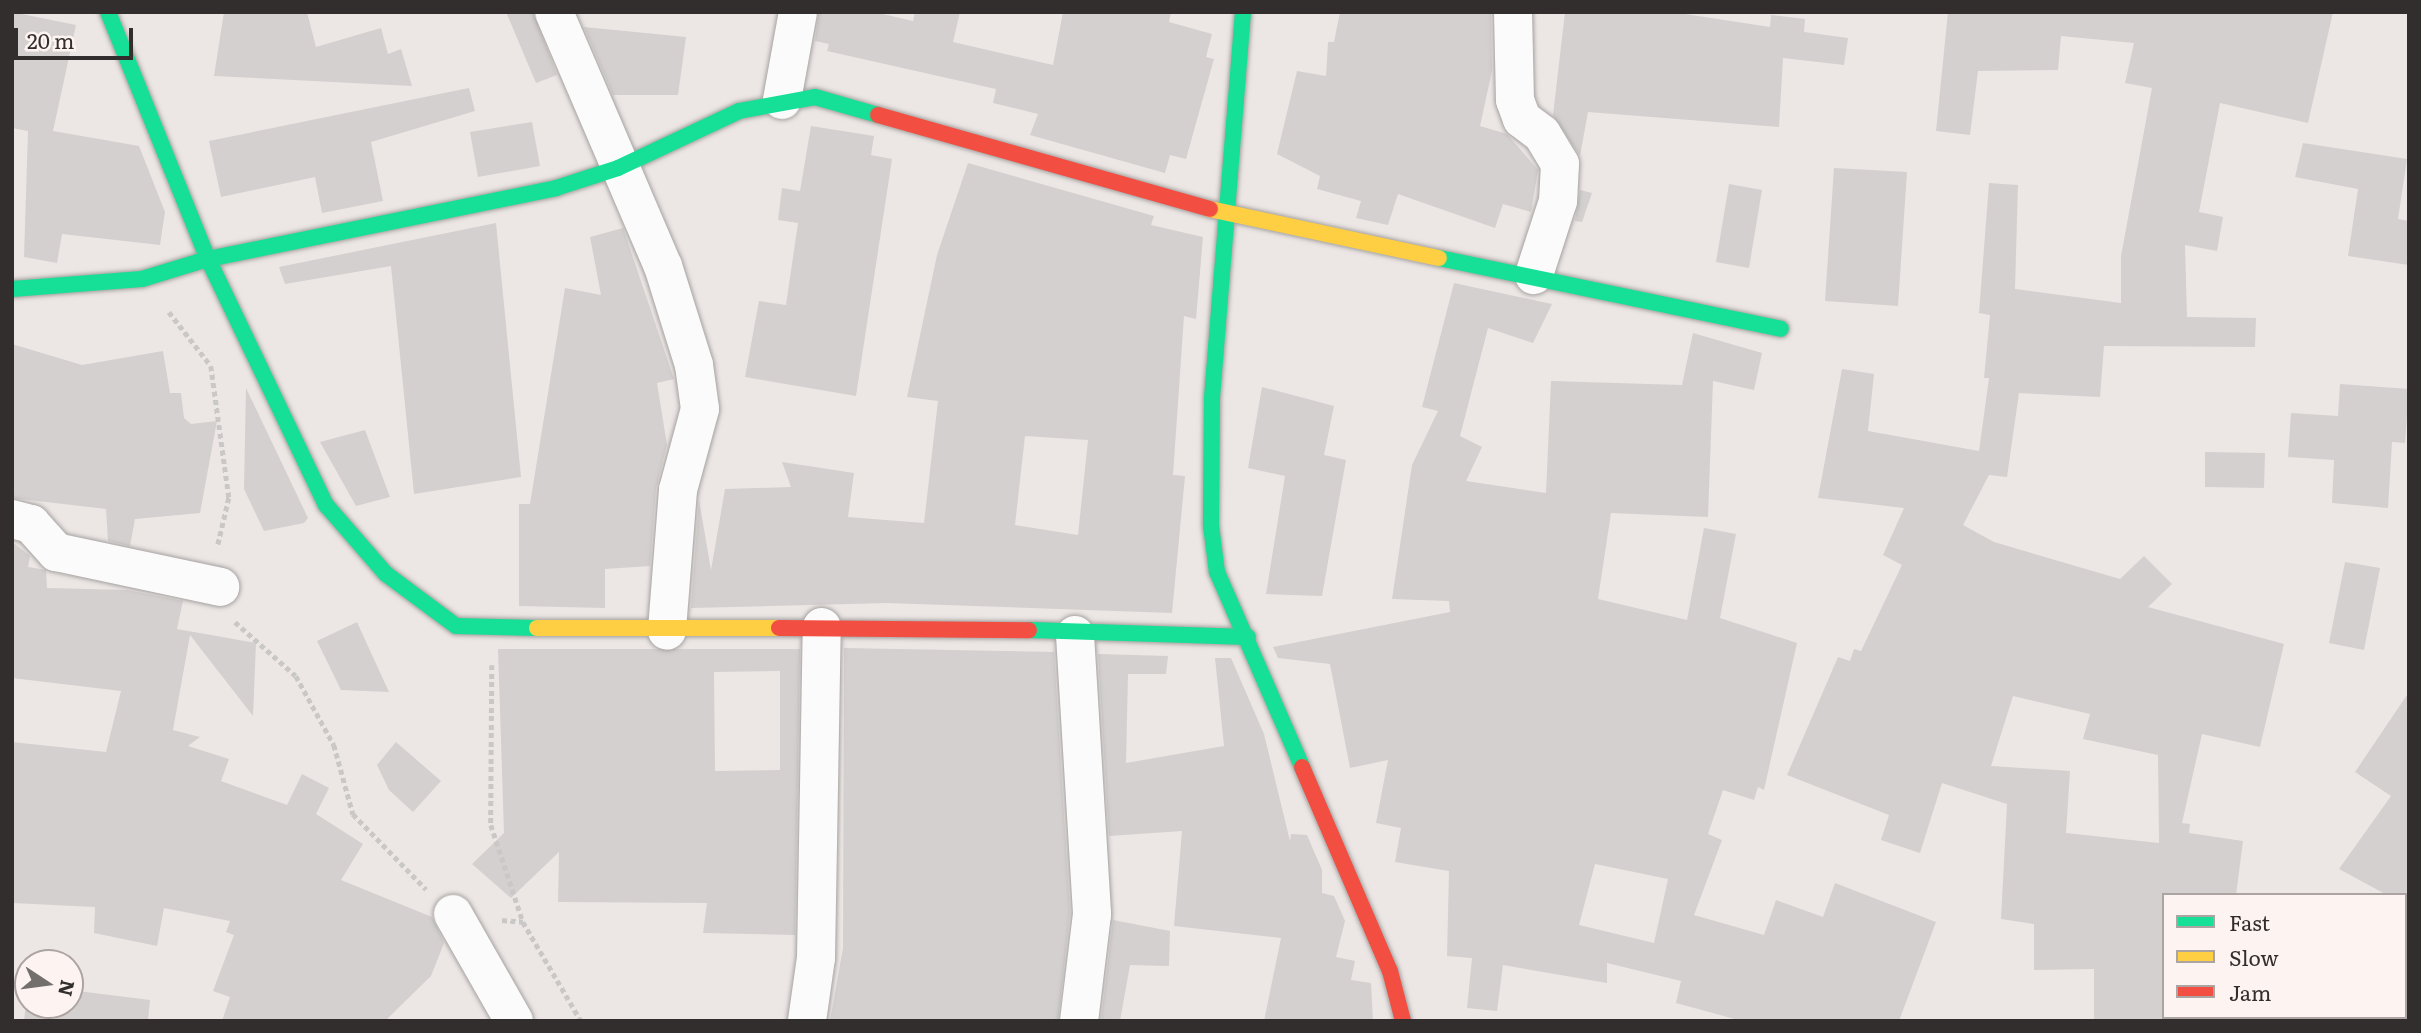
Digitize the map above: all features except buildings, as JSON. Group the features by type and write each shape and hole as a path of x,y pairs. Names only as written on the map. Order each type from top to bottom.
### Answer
{"street":[{"path":"108,12 208,259 326,505 378,566 456,626 492,629 667,631 822,627 1248,637"},
{"path":"554,12 618,168 663,266 694,365 700,409 678,490 667,631"},
{"path":"782,100 798,12"},
{"path":"1243,12 1224,213 1210,526 1217,572 1248,637 1390,971 1403,1021"},
{"path":"1513,12 1515,100 1522,119 1542,134 1560,164 1558,201 1534,275"},
{"path":"12,289 142,279 208,259 492,203 618,168 739,111 782,100 838,99 1224,213 1534,275 1781,329"},
{"path":"12,519 31,524 56,552 220,587"},
{"path":"807,1021 816,958 822,627"},
{"path":"1075,635 1092,914 1079,1021"},
{"path":"453,914 514,1021"}],"path":[{"path":"142,279 211,366 229,498 211,569 242,632 296,676 334,745 353,814 453,914 523,922"},
{"path":"492,629 491,825 523,922 581,1021"}],"traffic: fast":[{"path":"108,12 208,259 326,505 386,574 456,626 537,628"},
{"path":"1243,12 1212,400 1211,526 1217,572 1302,767"},
{"path":"12,289 142,279 208,259 556,188 618,168 739,111 815,97 878,115"},
{"path":"1439,258 1781,329"},
{"path":"1029,630 1248,637"}],"traffic: slow":[{"path":"1210,209 1439,258"},
{"path":"537,628 779,628"}],"traffic: jam":[{"path":"878,115 1210,209"},
{"path":"779,628 1029,630"},
{"path":"1302,767 1390,971 1403,1021"}]}
